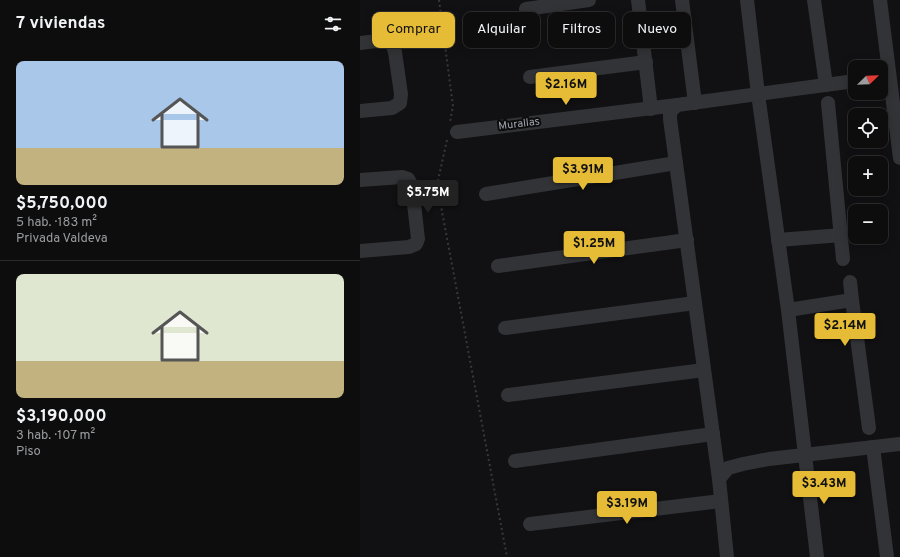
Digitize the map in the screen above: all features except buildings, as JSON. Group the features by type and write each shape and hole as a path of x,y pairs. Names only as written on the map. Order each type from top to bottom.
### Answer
{"street":[{"path":"526,9 589,0"},
{"path":"638,0 651,109"},
{"path":"682,0 695,103"},
{"path":"747,0 758,94 788,310 817,557"},
{"path":"814,0 826,85"},
{"path":"880,0 900,158"},
{"path":"360,43 384,40 392,43 395,52 401,94 400,103 392,108 360,112"},
{"path":"530,77 646,62"},
{"name":"Murallas","path":"451,131 651,109 848,83"},
{"path":"828,103 842,235 843,259"},
{"path":"677,105 670,112 670,119 719,479 727,557"},
{"path":"486,194 676,163"},
{"path":"360,180 402,177 408,179 412,186 418,239 416,244 409,247 360,251"},
{"path":"778,240 842,235"},
{"path":"498,266 687,240"},
{"path":"850,282 869,428"},
{"path":"788,310 852,300"},
{"path":"505,328 695,303"},
{"path":"508,395 704,370"},
{"path":"515,461 713,434"},
{"path":"719,479 728,468 743,464 769,459 900,444"},
{"path":"873,447 887,557"},
{"path":"530,524 721,501"}],"path":[{"path":"439,0 453,106 451,131 438,185 507,557"}]}
